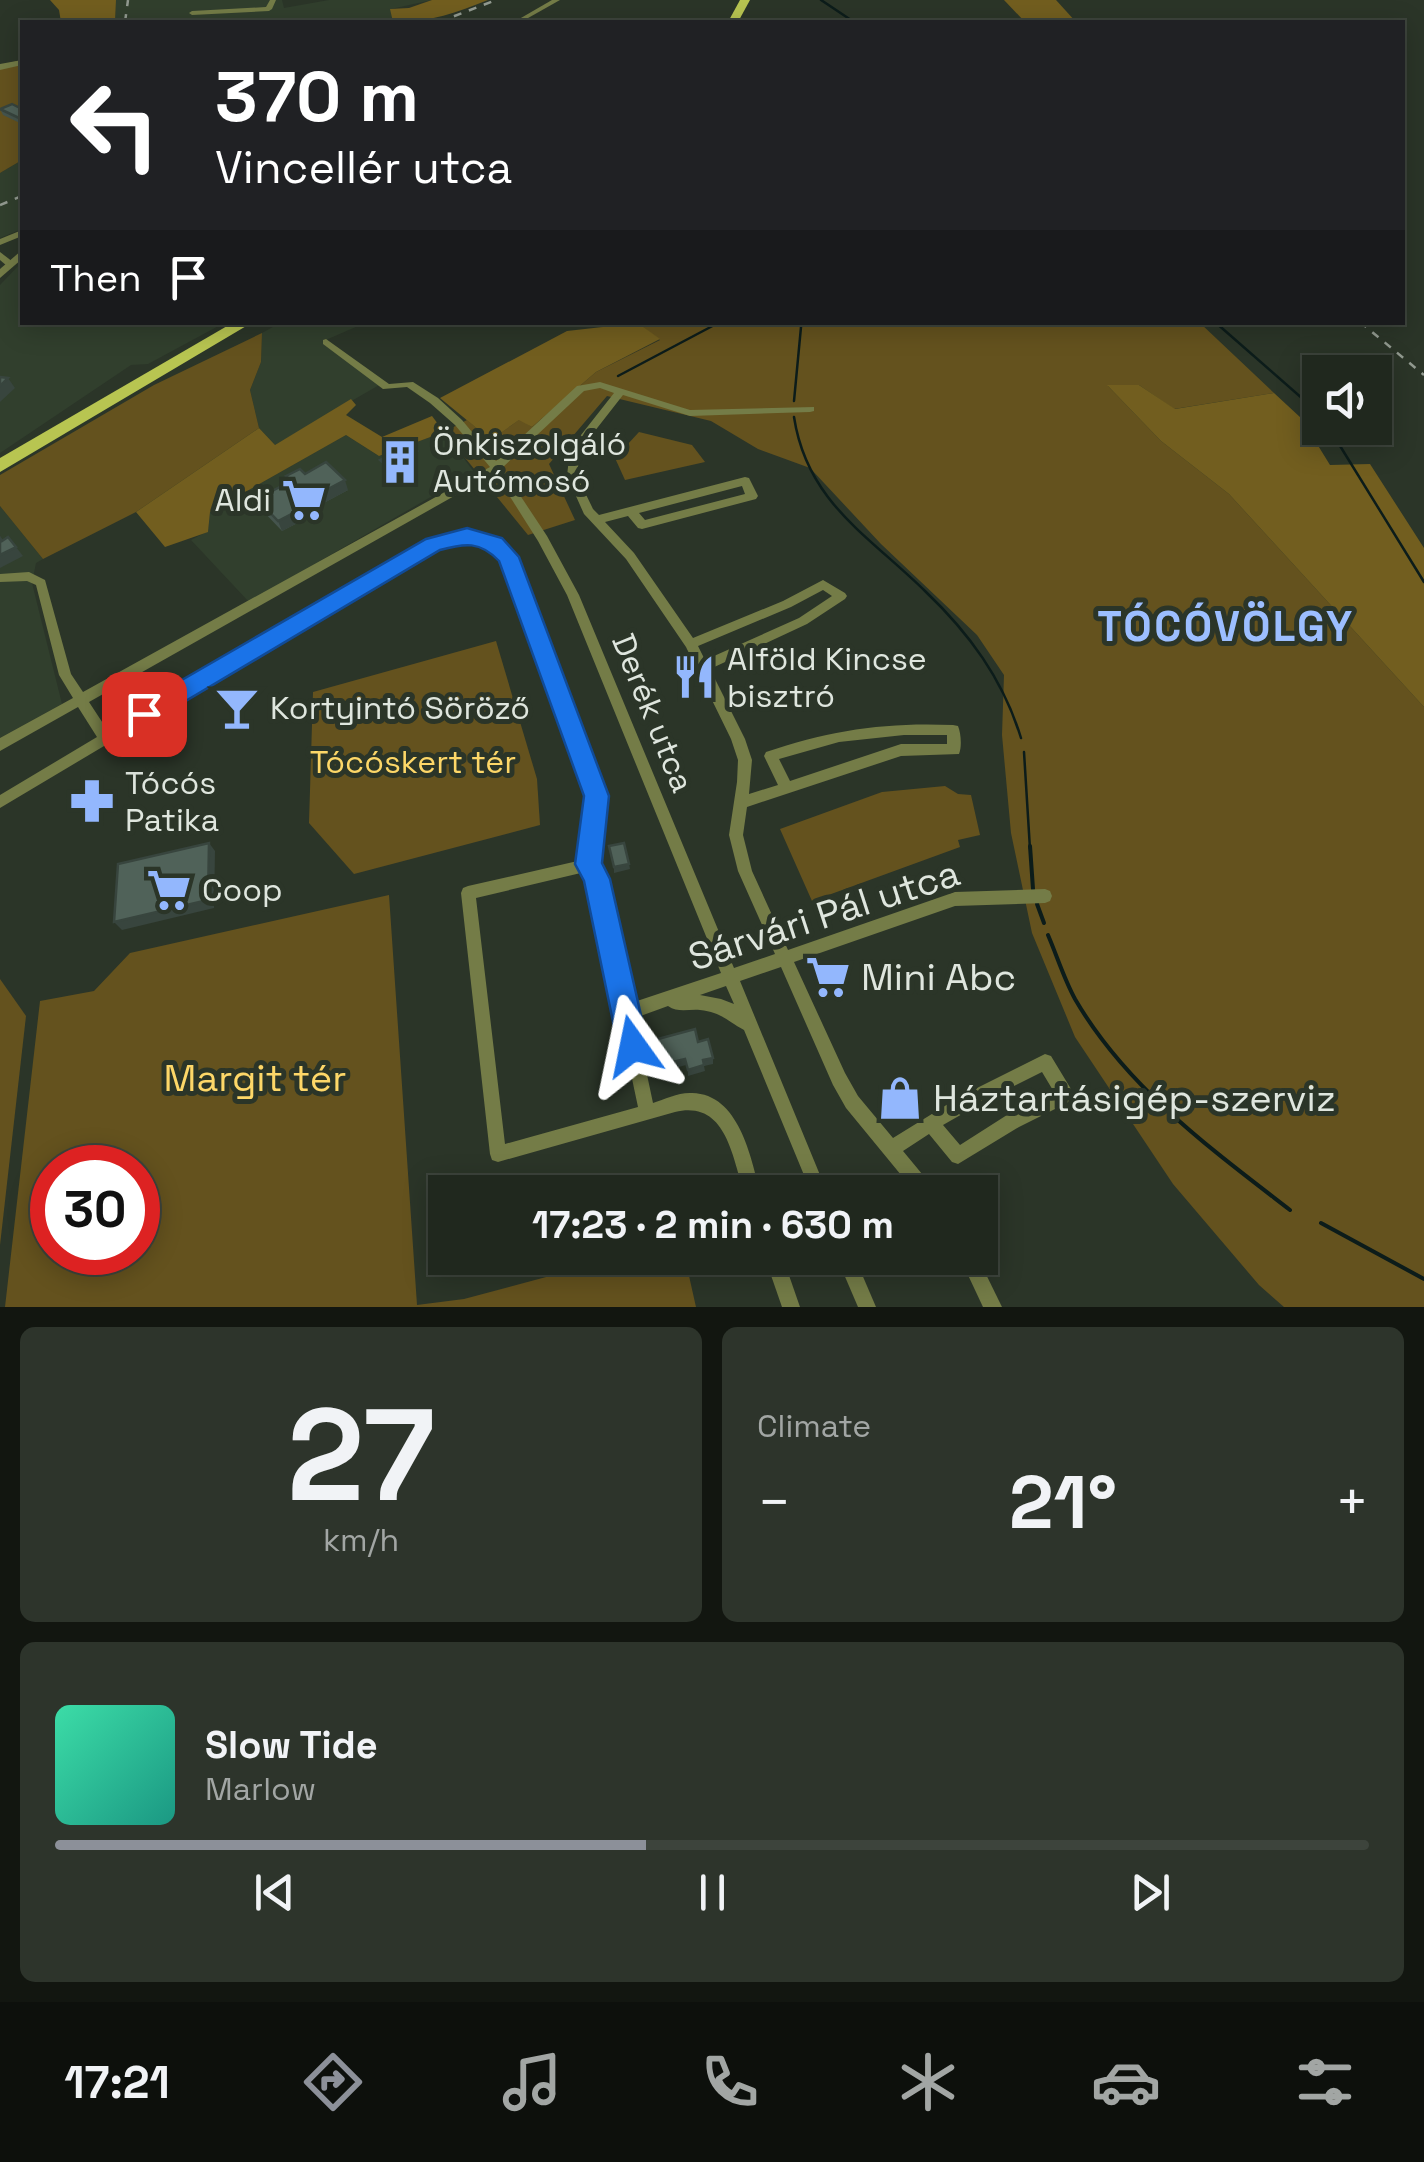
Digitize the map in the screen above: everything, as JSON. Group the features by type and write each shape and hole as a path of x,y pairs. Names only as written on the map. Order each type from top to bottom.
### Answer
{"main road":[{"path":"0,466 241,325"}],"street":[{"path":"195,0 190,18 268,10 273,0"},
{"path":"521,20 557,0"},
{"path":"0,275 5,260"},
{"name":"Derék utca","path":"326,342 388,386 414,386 463,431 534,522 573,595 812,1175"},
{"path":"0,746 494,469 581,388 600,386 690,414 810,409"},
{"name":"Derék utca","path":"619,393 575,449 570,462 572,476 588,511 630,556 703,666 744,760 736,835 745,871 839,1079 913,1175"},
{"path":"597,520 630,511 744,481 752,496 642,525 630,511"},
{"path":"0,802 434,544 456,536 478,536 495,544 508,557 597,796 588,864 596,879 647,1113"},
{"path":"0,578 28,576 41,584 65,675 104,737"},
{"name":"Derék utca","path":"691,644 787,604 823,584 841,596 803,621 703,666"},
{"name":"Derék utca","path":"741,803 786,788 900,750 954,750 953,730 894,726 829,736 771,756 786,788"},
{"path":"588,864 468,893 498,1154 694,1100 714,1106 727,1123 746,1175"},
{"name":"Sárvári Pál utca","path":"626,1013 955,899 1045,896"},
{"path":"648,1006 713,1004 731,1010 752,1030"},
{"path":"892,1149 930,1123 989,1087 1045,1062 1065,1095 1013,1120 958,1156 930,1123"},
{"path":"780,1275 791,1307"},
{"path":"853,1275 867,1307"},
{"path":"977,1275 993,1307"}],"shaded area":[{"path":"50,0 116,0 115,20 61,20 59,10"},
{"path":"116,0 282,0 284,8 329,0 432,0 391,9 393,20 115,20"},
{"path":"432,0 488,0 423,20 393,20 390,9 409,8"},
{"path":"1004,0 1056,0 1074,20 1023,20"},
{"path":"20,161 20,230 0,238 0,173"},
{"path":"20,264 20,325 220,325 148,364 131,365 0,453 0,285"},
{"path":"276,325 360,325 328,339 325,345 381,384 275,445 259,428 250,390 261,362 262,333"},
{"path":"641,325 660,339 596,372 532,427 519,420 491,440 440,398 567,331"},
{"path":"1107,385 1139,385 1175,409 1274,393 1302,420 1302,445 1318,445 1330,465 1370,464 1424,548 1424,707 1229,494 1161,441"},
{"path":"351,399 356,405 346,415 382,437 432,416 444,432 379,456 346,435 210,512 208,532 165,547 136,512 259,428 275,445"},
{"path":"444,432 474,472 249,602 191,540 208,531 210,512 346,435 379,456"},
{"path":"0,506 43,559 36,563 32,583 62,704 0,738"}],"green space":[{"path":"20,60 20,161 0,173 0,65"},
{"path":"641,325 1202,325 1274,393 1174,409 1139,385 1108,386 1161,441 1229,494 1424,707 1424,1307 1284,1307 1259,1285 1173,1184 1075,1037 1032,933 1011,833 1002,735 1004,675 977,635 881,544 810,468 758,449 711,421 607,396 549,464 575,520 528,535 444,432 467,420 491,440 520,419 532,427 596,372 660,340"},
{"path":"262,333 261,362 250,390 259,428 136,512 43,559 0,506 0,475 154,385"},
{"path":"639,432 692,445 705,462 625,480 615,458"},
{"name":"Tócóskert tér","path":"496,641 537,779 540,825 354,874 309,823 313,692"},
{"path":"945,786 958,794 971,795 980,835 958,840 960,847 812,901 780,829 882,792"},
{"name":"Margit tér","path":"389,895 417,1305 464,1299 554,1275 689,1275 696,1307 5,1307 40,1001 94,991 130,953"},
{"path":"0,979 26,1016 0,1245"}],"building":[{"path":"12,104 20,108 20,117 19,118 0,109"},
{"path":"410,445 417,451 387,466 380,460"},
{"path":"326,462 345,480 302,503 305,507 278,521 257,499 291,481 286,476 300,469 305,474"},
{"path":"8,537 16,547 0,555 0,538 2,541"},
{"name":"Coop","path":"209,843 208,900 114,922 118,864"},
{"path":"624,843 629,864 614,867 609,846"},
{"path":"695,1029 698,1042 708,1039 713,1058 688,1070 685,1059 664,1064 658,1039"}],"waterway":[{"path":"821,0 851,20"},
{"path":"618,376 714,325"},
{"path":"1218,325 1302,398"},
{"path":"794,401 801,327"},
{"path":"794,417 801,447 826,495 970,640 1005,696 1021,738"},
{"path":"1339,445 1424,582"},
{"path":"1024,752 1030,849"},
{"path":"1030,846 1033,889"},
{"path":"1037,904 1044,923"},
{"path":"1048,935 1075,999 1119,1061 1172,1115 1290,1210"},
{"path":"1321,1223 1424,1279"}],"railway":[{"path":"125,20 128,0"},
{"path":"444,20 496,0"},
{"path":"0,205 20,197"},
{"path":"1364,325 1424,375"}],"place":[{"name":"Önkiszolgáló Autómosó","path":"400,462"},
{"name":"Aldi","path":"304,500"},
{"name":"Alföld Kincse bisztró","path":"694,677"},
{"name":"Kortyintó Söröző","path":"237,708"},
{"name":"Tócós Patika","path":"92,801"},
{"name":"Coop","path":"169,890"},
{"name":"Mini Abc","path":"828,977"},
{"name":"Háztartásigép-szerviz","path":"900,1098"}],"district":[{"name":"TÓCÓVÖLGY","path":"1226,626"}],"route":[{"path":"144,714 444,539 478,536 495,544 508,557 597,796 588,864 596,879 633,1046"}]}
